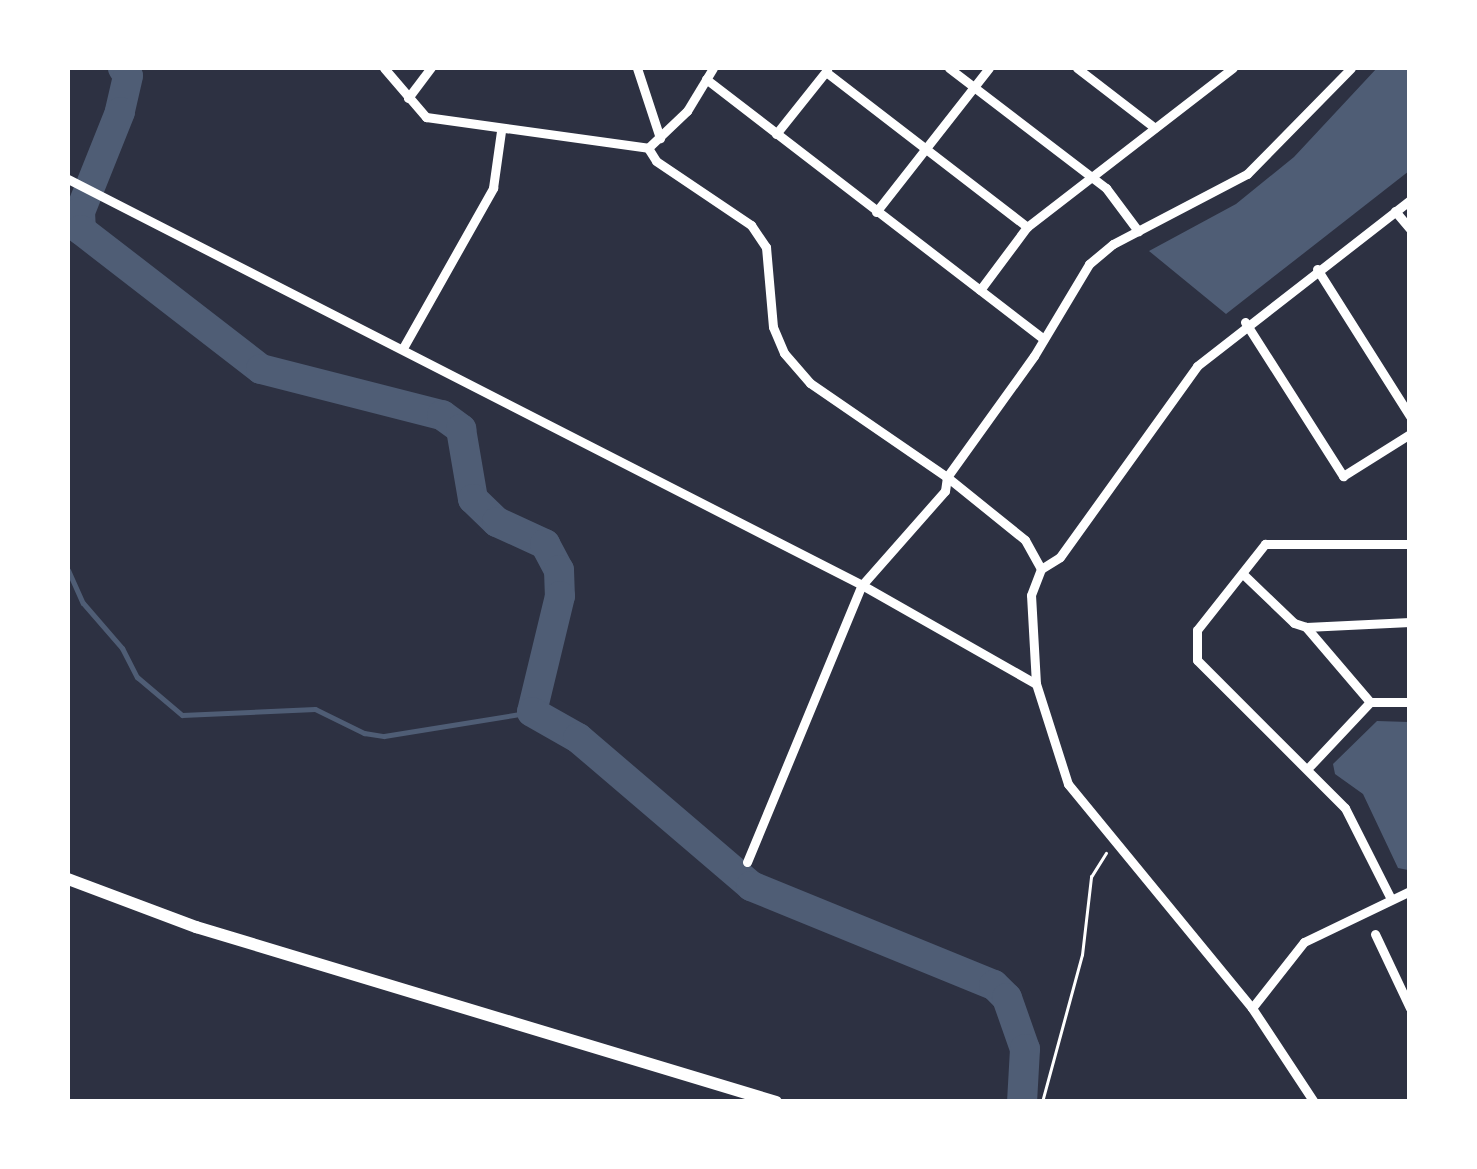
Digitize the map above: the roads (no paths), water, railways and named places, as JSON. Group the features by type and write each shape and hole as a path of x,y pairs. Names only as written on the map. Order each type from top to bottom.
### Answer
{"main road":[{"path":"68,879 196,927 743,1096 776,1102"}],"street":[{"path":"384,68 426,117 501,132 648,148 660,138 713,68"},
{"path":"408,98 431,68"},
{"path":"636,68 660,138"},
{"path":"949,68 1092,177 1138,231"},
{"path":"876,212 988,68"},
{"path":"1078,68 1155,128"},
{"path":"980,290 1027,227 1233,68"},
{"path":"747,862 862,586 945,491 947,477 1044,340 1094,257 1247,174 1351,68"},
{"path":"776,134 827,70 1027,227"},
{"path":"706,79 1044,340"},
{"path":"403,348 492,188 501,132"},
{"path":"648,148 656,160 752,225 766,248 773,328 784,353 810,383 947,477 1025,540 1041,569"},
{"path":"68,179 862,586 1036,684"},
{"path":"1314,1102 1252,1008 1112,843 1068,784 1036,684 1032,594 1041,569 1060,557 1197,366 1245,322 1410,200"},
{"path":"1395,211 1410,229"},
{"path":"1317,269 1410,416"},
{"path":"1245,322 1343,476 1410,434"},
{"path":"1391,899 1345,808 1310,766 1292,758 1197,660 1197,630 1265,544 1410,544"},
{"path":"1244,575 1294,623 1306,626 1410,622"},
{"path":"1306,626 1370,702"},
{"path":"1310,766 1370,702 1410,702"},
{"path":"1252,1008 1304,942 1410,891"},
{"path":"1375,934 1410,1008"}],"water":[{"path":"1377,68 1409,68 1409,171 1226,314 1149,251 1236,204 1294,157"},
{"path":"1377,721 1409,722 1408,870 1398,868 1363,794 1335,774 1333,764"}],"waterway":[{"path":"123,68 128,76 120,112 80,212 81,230 261,369 442,415 461,429 473,499 497,522 545,544 559,570 560,596 532,712 578,738 751,886 994,985 1007,998 1025,1049 1022,1102"},
{"path":"68,570 83,603 122,648 137,677 182,715 315,709 364,733 384,736 532,712"}]}
